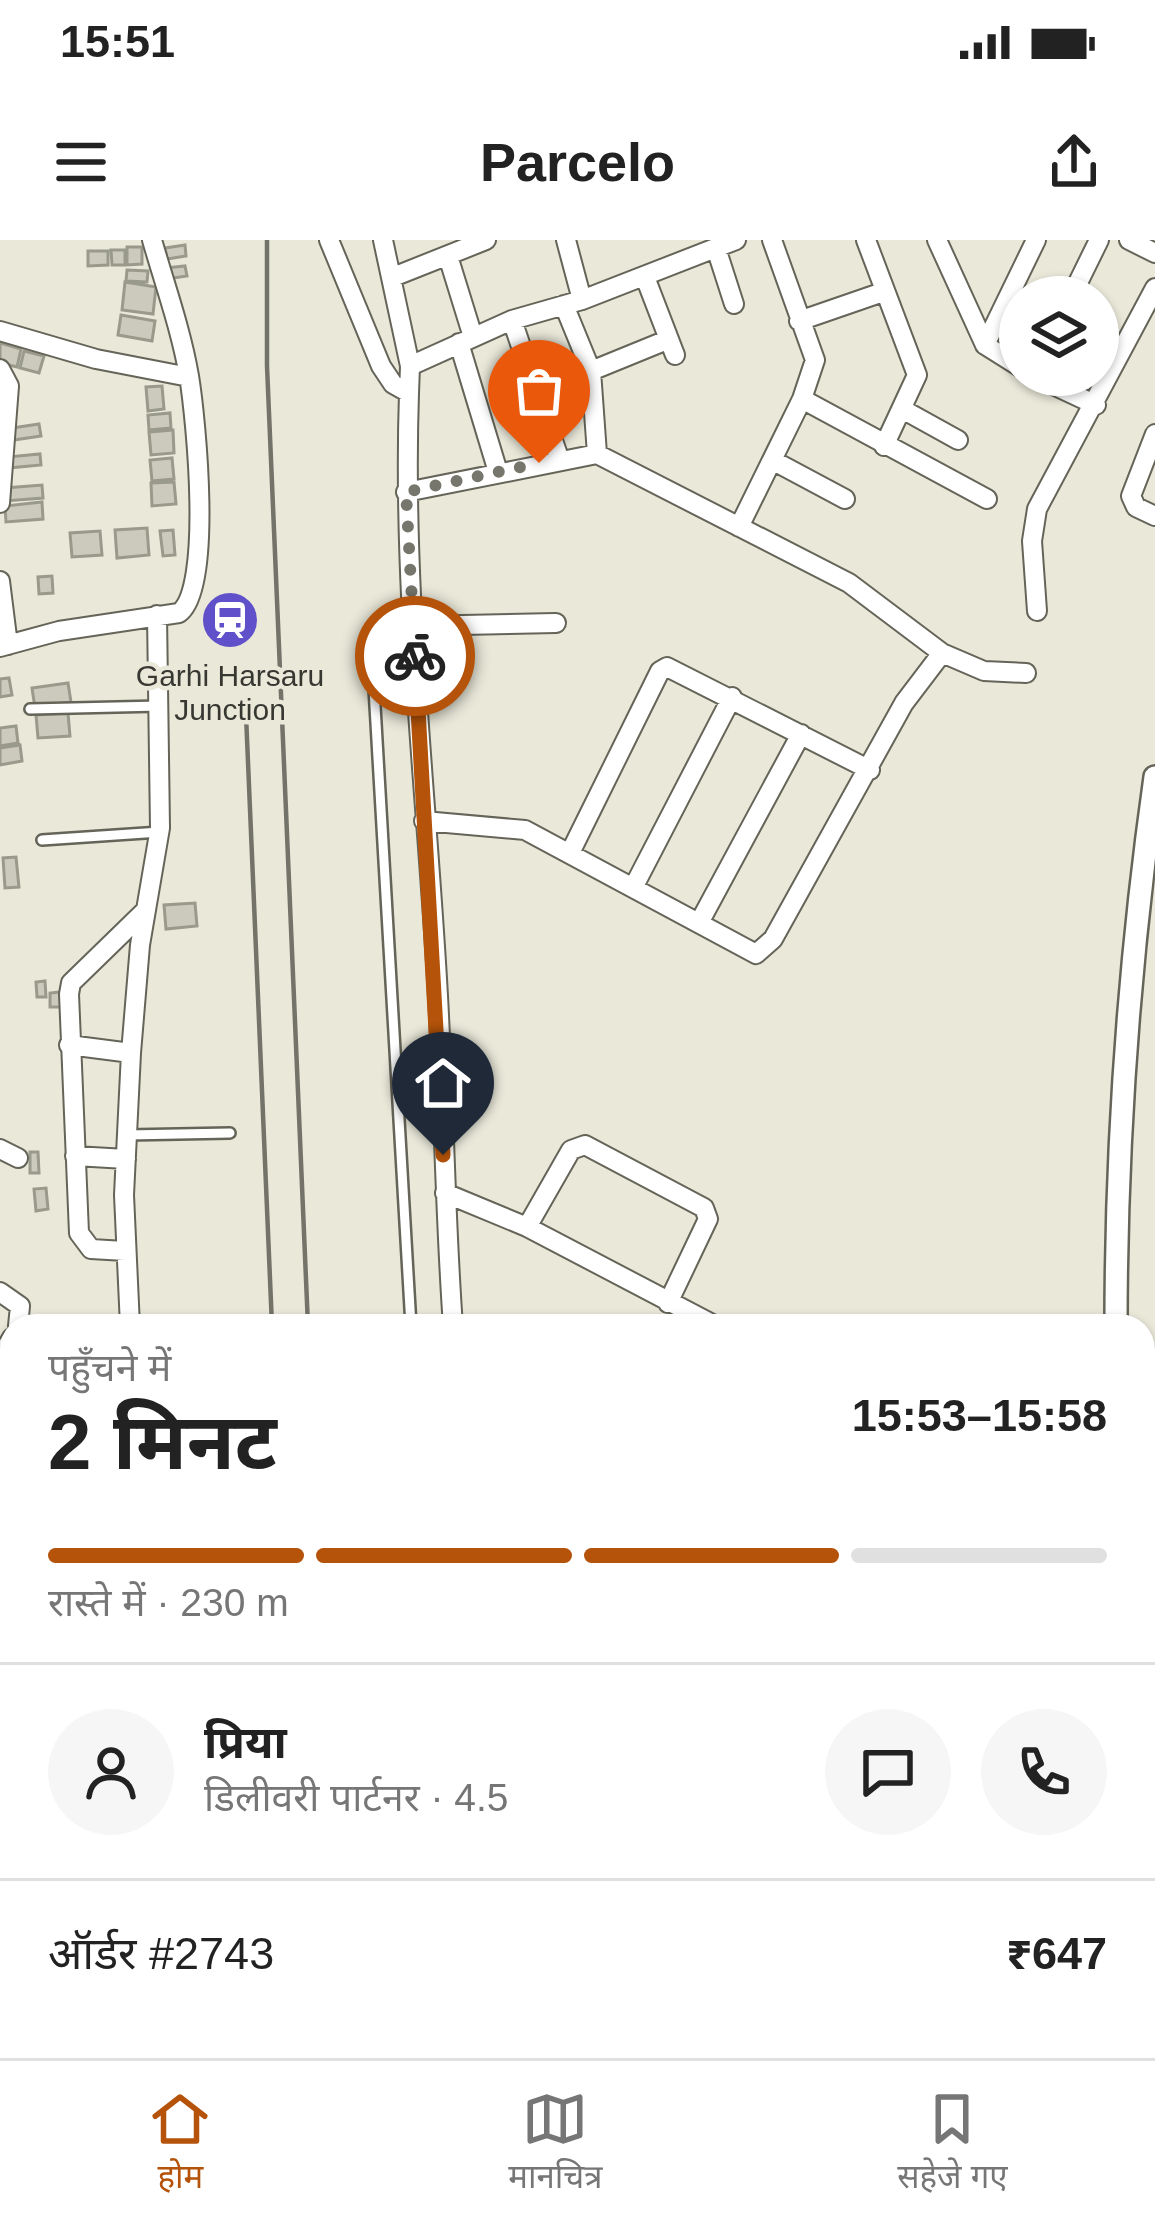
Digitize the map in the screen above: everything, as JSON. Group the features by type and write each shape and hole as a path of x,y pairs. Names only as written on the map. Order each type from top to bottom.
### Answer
{"street":[{"path":"0,581 4,646 186,608 197,578 189,377 152,240"},
{"path":"328,240 381,366 393,384 410,392"},
{"path":"383,240 410,366 406,492 452,1314"},
{"path":"393,277 486,240"},
{"path":"566,240 573,302 591,371 597,454"},
{"path":"410,366 512,320 645,277 736,240"},
{"path":"739,527 802,399 814,360 772,240"},
{"path":"866,240 917,375 884,446"},
{"path":"937,240 985,345 999,354"},
{"path":"985,345 1036,240"},
{"path":"1081,276 1099,240"},
{"path":"1129,240 1155,253"},
{"path":"716,248 734,304"},
{"path":"448,256 499,472"},
{"path":"591,371 671,348 645,277"},
{"path":"1037,610 1032,542 1037,509 1155,288"},
{"path":"799,321 884,292"},
{"path":"512,320 560,458"},
{"path":"0,332 127,367 189,377"},
{"path":"0,369 9,386 0,503"},
{"path":"1077,396 1096,405"},
{"path":"802,399 987,499"},
{"path":"902,409 958,440"},
{"path":"1155,434 1131,496 1136,507 1155,516"},
{"path":"406,492 597,454 849,583 942,653 984,671 1026,673"},
{"path":"772,460 845,499"},
{"path":"129,1314 125,1251 130,1053 160,832 157,615"},
{"path":"415,626 556,623"},
{"path":"424,821 525,830 749,952 764,949 917,681 942,653"},
{"path":"570,853 660,670 676,667 870,770"},
{"path":"633,888 732,697"},
{"path":"700,922 801,734"},
{"path":"1116,1314 1116,1148 1129,971 1155,777"},
{"path":"125,1251 91,1250 82,1243 69,1045 71,983 149,906"},
{"path":"69,1045 130,1053"},
{"path":"527,1227 571,1150 585,1145 704,1208 708,1219 668,1303"},
{"path":"75,1156 126,1159"},
{"path":"445,1193 527,1227 691,1314"},
{"path":"0,1292 20,1306 19,1314"}],"lane":[{"path":"372,654 410,1314"},
{"path":"30,709 160,706"},
{"path":"42,840 160,832"},
{"path":"128,1135 230,1133"}],"building":[{"path":"185,245 186,256 167,259 165,248"},
{"path":"127,247 142,247 142,264 127,265"},
{"path":"111,250 125,250 125,265 112,265"},
{"path":"88,251 108,251 108,265 88,266"},
{"path":"185,266 187,276 166,279 165,268"},
{"path":"127,270 148,271 147,282 126,281"},
{"path":"125,282 156,287 153,314 122,310"},
{"path":"121,315 155,321 152,341 118,335"},
{"path":"0,343 21,349 17,367 0,363"},
{"path":"24,351 44,356 39,373 20,368"},
{"path":"162,386 164,409 148,411 146,387"},
{"path":"170,413 171,428 149,430 148,415"},
{"path":"39,424 41,436 14,440 12,428"},
{"path":"173,430 174,453 151,455 149,432"},
{"path":"40,454 41,465 8,468 7,457"},
{"path":"172,458 174,479 152,481 150,460"},
{"path":"174,482 176,504 152,506 151,483"},
{"path":"42,485 43,498 5,501 5,488"},
{"path":"42,502 43,519 6,522 5,506"},
{"path":"147,528 149,555 117,558 115,530"},
{"path":"173,530 175,555 163,556 160,531"},
{"path":"100,531 102,555 72,557 70,533"},
{"path":"52,576 53,593 39,594 38,577"},
{"path":"9,678 12,695 0,697 0,679"},
{"path":"68,683 71,702 35,708 32,688"},
{"path":"68,713 70,736 38,738 36,715"},
{"path":"16,726 18,743 0,746 0,728"},
{"path":"20,745 22,761 0,765 0,748"},
{"path":"16,857 19,887 5,888 3,858"},
{"path":"195,903 197,926 166,929 164,905"},
{"path":"45,981 46,997 37,997 36,982"},
{"path":"60,992 61,1007 50,1007 50,993"},
{"path":"30,1152 38,1152 39,1173 30,1173"},
{"path":"46,1188 48,1209 36,1211 34,1189"}],"railway":[{"path":"267,240 267,366 307,1314"},
{"path":"246,715 271,1314"}],"way so far":[{"path":"415,656 406,492 539,463"}],"place":[{"name":"Garhi Harsaru Junction","path":"230,620"}],"route":[{"path":"415,656 416,730 438,993 443,1155"}]}
